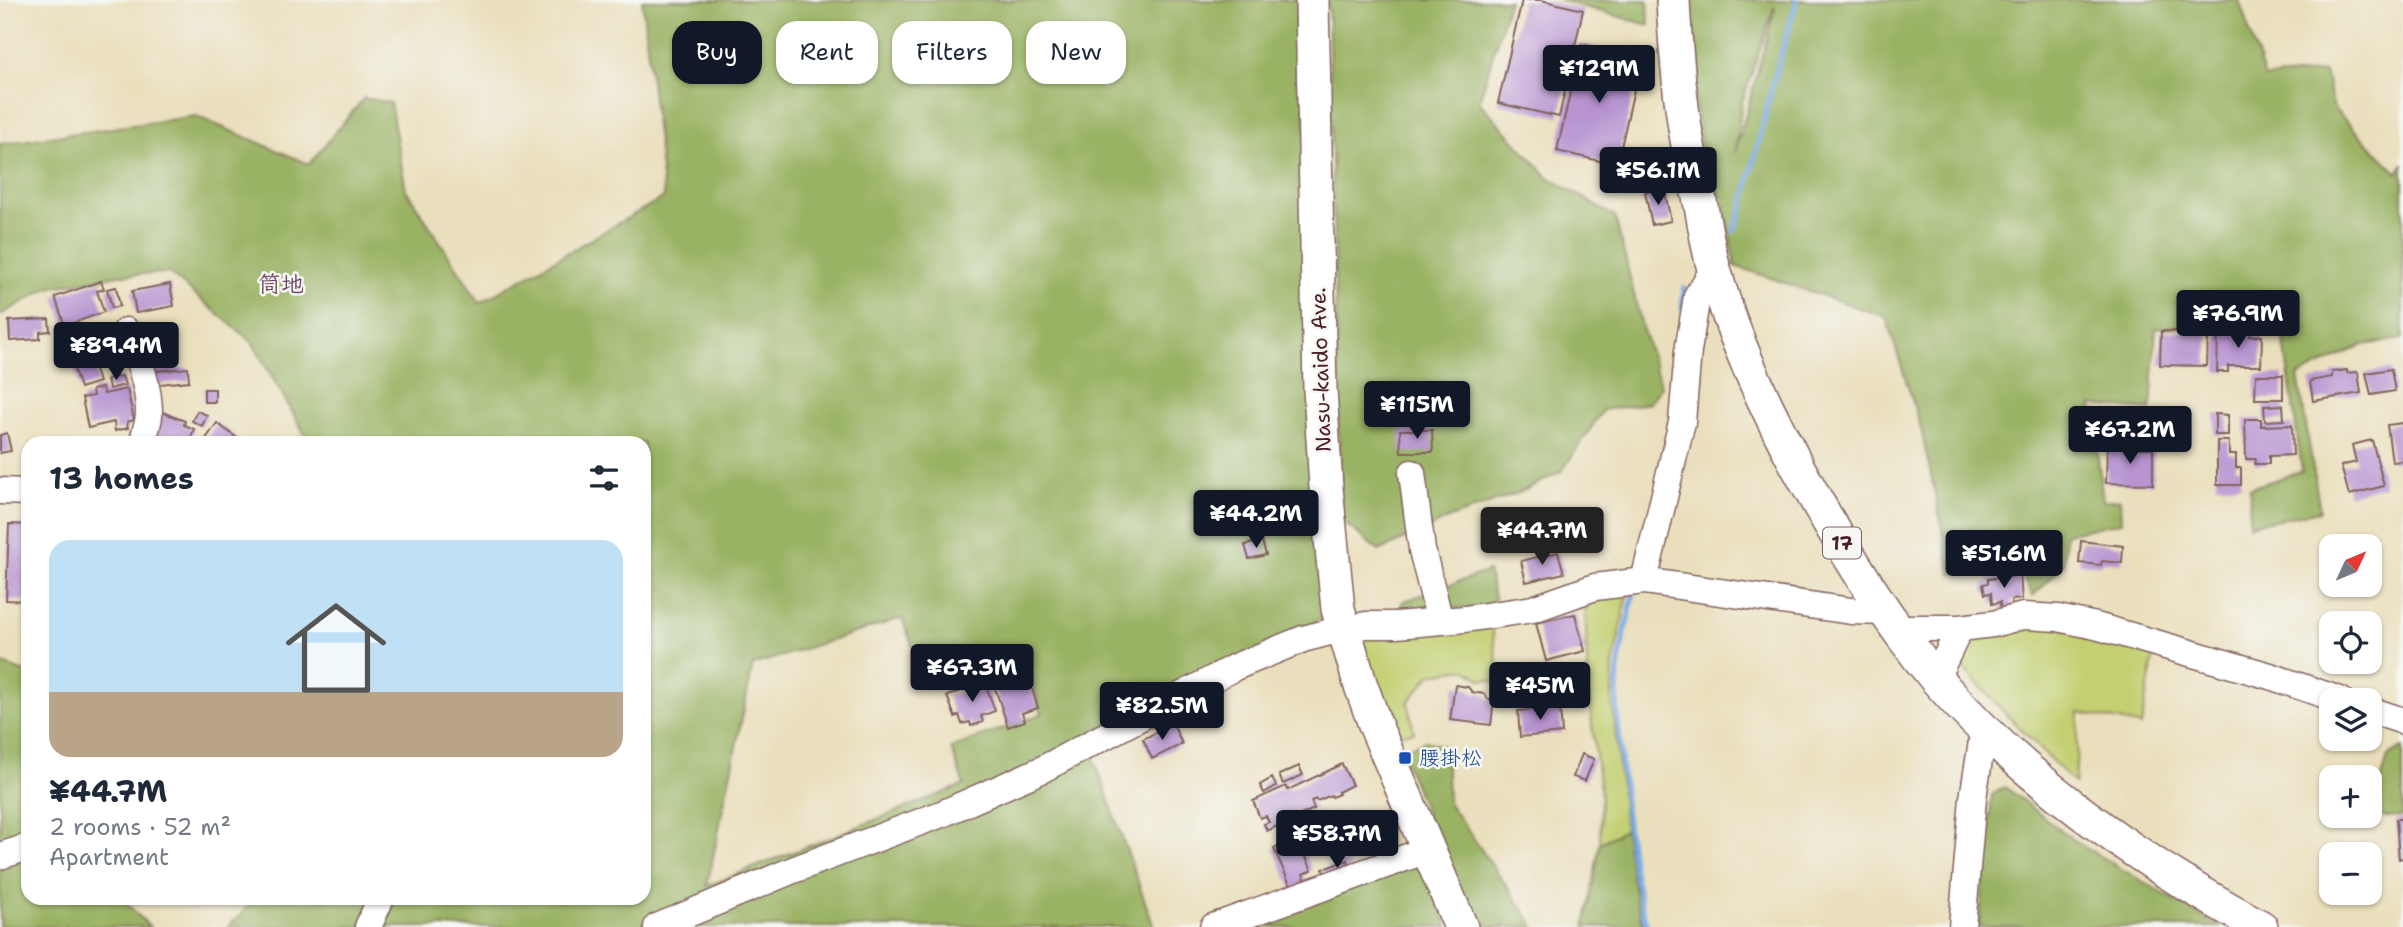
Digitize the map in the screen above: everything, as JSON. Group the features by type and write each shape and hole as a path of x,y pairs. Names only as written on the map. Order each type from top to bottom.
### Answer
{"main road":[{"name":"Nasu-kaido Ave.","path":"1312,0 1320,389 1338,610 1372,716 1461,927"},
{"name":"17","path":"1673,0 1684,124 1714,269 1733,324 1780,435 1818,503 1892,620 1936,678 1984,729 2076,809 2139,855 2214,902 2261,927"}],"street":[{"path":"1644,581 1682,422 1688,351 1697,296 1714,269"},
{"path":"126,331 141,367 149,416 145,436"},
{"path":"1412,473 1422,550 1440,621"},
{"path":"0,491 21,492"},
{"path":"657,927 793,870 944,813 1041,770 1235,667 1303,639 1366,625 1440,621 1533,608 1595,587 1644,581 1960,628 1993,624 2023,616 2058,618 2096,626 2319,693"},
{"path":"1936,678 1960,628"},
{"path":"2382,714 2403,721"},
{"path":"1962,927 1973,798 1984,729"},
{"path":"0,856 21,849"},
{"path":"1213,927 1427,850"},
{"path":"368,927 378,905"}],"green space":[{"path":"642,0 1301,0 1324,616 1311,625 1086,736 1154,927 228,927 249,905 651,905 651,436 306,436 252,342 169,273 119,275 48,288 0,315 0,144 196,116 309,164 364,98 390,103 406,190 480,303 664,197","holes":["902,618 920,666 985,649 1023,654 1042,714 951,748 964,785 707,886 753,665"]},
{"path":"1328,0 1509,0 1479,102 1548,177 1615,217 1642,327 1661,386 1650,403 1603,410 1562,471 1521,492 1450,518 1379,551 1341,520"},
{"path":"1559,0 1648,0 1649,25"},
{"path":"1682,0 2239,0 2265,78 2325,72 2334,109 2398,173 2403,163 2403,339 2363,345 2298,376 2320,511 2249,525 2250,488 2302,471 2278,298 2218,297 2213,326 2156,328 2151,410 2092,405 2103,501 2120,499 2121,522 2065,534 2064,564 2033,596 2019,568 1980,574 1952,574 1921,428 1886,317 1735,266 1723,198 1705,181","holes":["1775,8 1735,154 1742,102"]},
{"path":"1488,571 1496,606 1402,611 1402,602"},
{"path":"1628,592 1613,665 1612,698 1625,830 1600,843 1601,797 1588,691 1585,601"},
{"path":"1491,620 1500,682 1481,679 1465,669 1431,674 1408,702 1414,732 1394,735 1363,644 1363,633"},
{"path":"2025,620 2155,649 2141,726 2079,712 2075,784 1953,657 1964,634"},
{"path":"0,663 21,670 21,905 128,905 150,927 0,927"},
{"path":"1426,741 1446,747 1448,802 1535,927 1470,927 1401,750"},
{"path":"2403,748 2403,816 2382,817 2382,778 2388,756"},
{"path":"2005,787 2076,842 2220,927 1979,927 1992,795"},
{"path":"1625,830 1636,900 1644,927 1585,927 1600,843"},
{"path":"1419,859 1448,927 1240,927"}],"building":[{"path":"1522,0 1541,0 1583,10 1559,117 1498,103"},
{"path":"1581,44 1641,58 1617,165 1557,151"},
{"path":"1664,188 1671,221 1652,225 1645,192"},
{"path":"101,281 104,289 97,291 104,312 65,326 55,297"},
{"path":"170,284 174,306 136,313 132,291"},
{"path":"116,287 120,306 112,308 107,289"},
{"path":"2242,301 2266,303 2265,329 2222,326 2223,313 2241,314"},
{"path":"49,319 50,331 40,332 40,339 10,341 9,321"},
{"path":"2218,330 2250,331 2250,336 2262,336 2261,366 2228,366 2228,372 2217,372"},
{"path":"2161,331 2208,332 2207,366 2160,365"},
{"path":"86,342 99,382 80,388 67,348"},
{"path":"188,368 189,381 150,385 148,372"},
{"path":"2391,369 2395,391 2371,395 2366,373"},
{"path":"2347,370 2347,373 2358,372 2361,393 2313,401 2310,381 2332,377 2332,372"},
{"path":"2256,375 2283,375 2283,399 2255,399"},
{"path":"122,376 125,385 109,389 107,379"},
{"path":"102,388 104,394 127,389 134,420 127,422 128,428 115,431 114,422 88,428 82,398 93,396 92,390"},
{"path":"204,389 215,389 215,402 204,402"},
{"path":"2283,405 2284,420 2265,421 2264,406"},
{"path":"197,411 207,415 202,426 192,421"},
{"path":"162,412 185,421 184,425 194,429 192,436 152,436"},
{"path":"2215,414 2228,415 2228,435 2215,435"},
{"path":"2107,415 2123,416 2123,437 2107,436"},
{"path":"2245,419 2261,419 2261,426 2292,425 2293,455 2269,456 2269,464 2255,464 2256,459 2246,459"},
{"path":"217,423 234,436 208,436"},
{"path":"2403,423 2403,461 2392,462 2387,425"},
{"path":"1400,430 1432,430 1433,452 1401,452"},
{"path":"7,433 11,451 0,453 0,435"},
{"path":"2372,440 2384,486 2349,495 2341,466 2356,462 2352,445"},
{"path":"2217,441 2229,441 2229,454 2236,454 2236,468 2241,468 2241,485 2217,485"},
{"path":"2107,447 2153,448 2153,484 2106,483"},
{"path":"9,524 21,525 21,601 6,600"},
{"path":"1262,541 1266,555 1249,559 1245,545"},
{"path":"2081,541 2123,546 2122,563 2079,563"},
{"path":"1558,552 1564,573 1526,582 1521,561"},
{"path":"2020,575 2022,599 2011,600 2012,608 2001,610 2000,602 1992,604 1991,593 1985,594 1983,584 1988,583 1988,579"},
{"path":"1575,614 1585,651 1546,661 1536,623"},
{"path":"1025,667 1038,708 1022,713 1025,721 1008,727 994,685 1003,682 1002,678 1007,676 1009,681 1015,678 1013,671"},
{"path":"985,683 995,711 981,716 983,722 971,726 970,722 962,724 959,715 955,717 947,696"},
{"path":"1455,685 1468,687 1472,692 1494,699 1491,725 1450,720"},
{"path":"1560,708 1562,733 1520,737 1518,711"},
{"path":"1173,724 1182,744 1152,759 1143,739"},
{"path":"1582,754 1594,759 1585,781 1573,777"},
{"path":"1342,764 1352,785 1332,797 1331,795 1311,801 1314,809 1267,831 1264,824 1269,822 1266,816 1260,818 1253,801 1286,786 1288,790"},
{"path":"1299,766 1303,775 1283,784 1279,775"},
{"path":"1272,778 1276,786 1264,793 1260,785"},
{"path":"2396,819 2403,819 2403,858 2399,859"},
{"path":"1297,838 1312,870 1303,874 1307,882 1292,889 1274,849"},
{"path":"1348,860 1351,871 1327,879 1323,869"}],"waterway":[{"path":"1734,231 1743,206 1771,90 1797,0"},
{"path":"1682,309 1684,288"},
{"path":"1634,591 1619,661 1617,703 1624,800 1637,885 1647,927"}],"place":[{"name":"腰掛松","path":"1405,758"}],"district":[{"name":"筒地","path":"281,284"}]}
